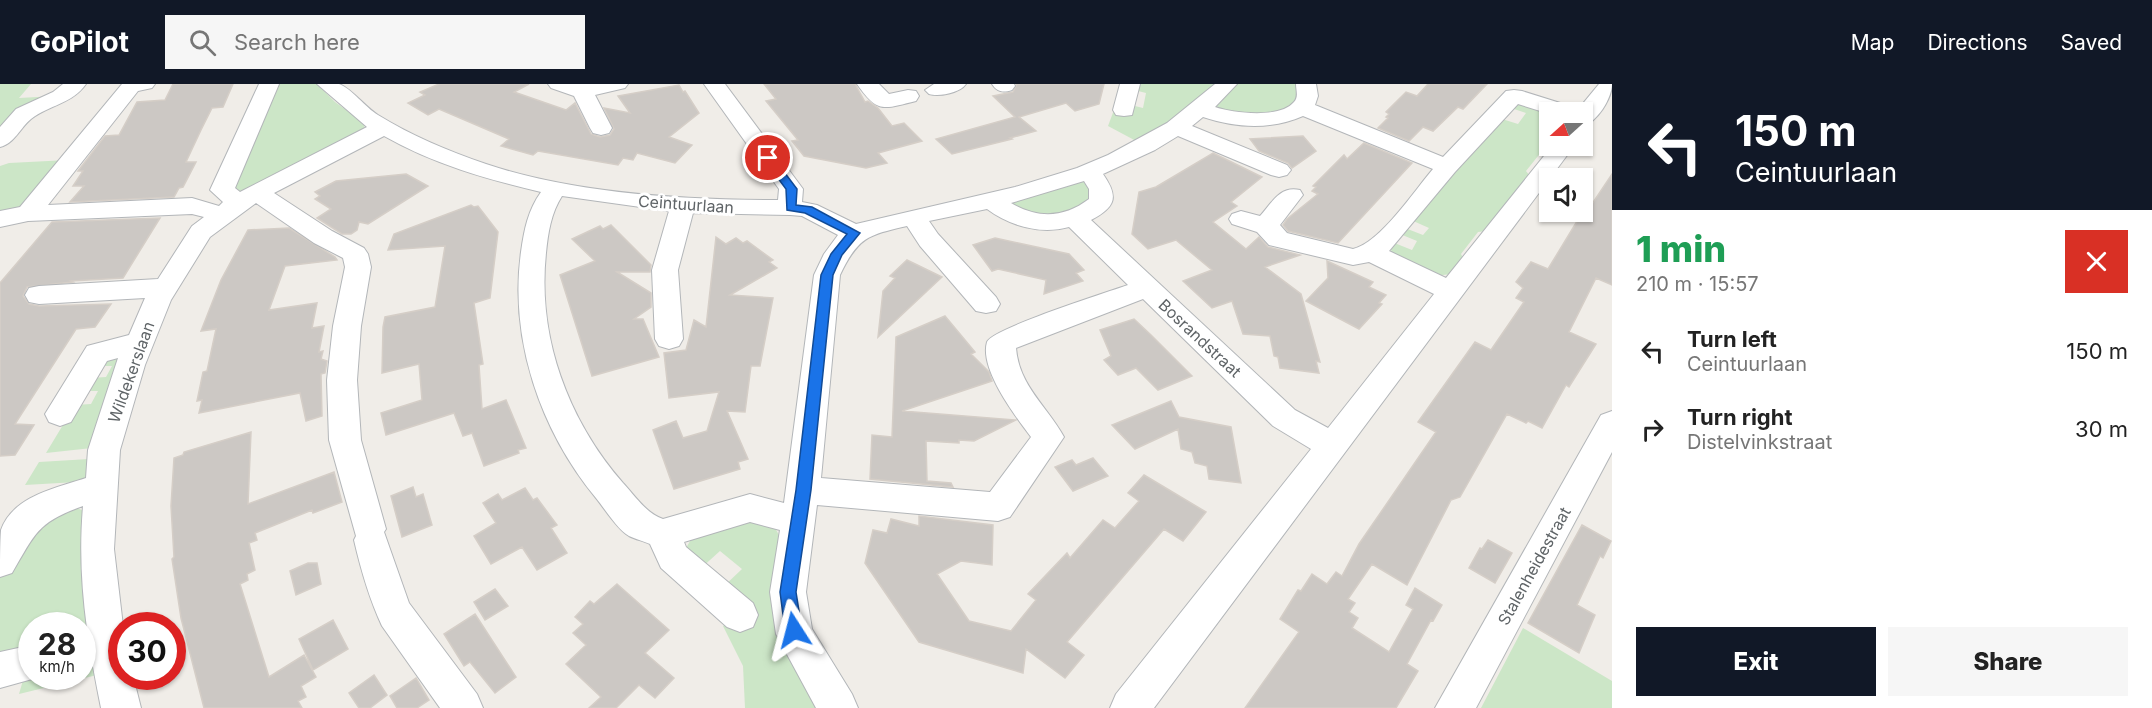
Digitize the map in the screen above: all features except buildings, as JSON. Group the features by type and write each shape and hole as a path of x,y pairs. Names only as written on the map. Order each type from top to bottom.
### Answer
{"street":[{"path":"0,140 24,114 61,97 76,84"},
{"path":"28,213 131,86 145,84"},
{"path":"269,84 222,190 239,203 323,237 355,254 358,267 347,326 342,390 345,440 382,582 395,614 463,708"},
{"name":"Ceintuurlaan","path":"327,84 354,109 383,128 422,148 467,165 555,189 683,206 790,207 808,210 854,233"},
{"path":"558,84 583,92 618,84"},
{"path":"714,84 791,189 790,207"},
{"path":"867,84 890,109 908,96"},
{"path":"936,90 957,84"},
{"path":"1124,110 1130,84"},
{"path":"838,708 795,634 791,621 788,592 801,505 827,275 837,254 854,233 914,217 991,201 1089,172 1156,141 1201,109 1227,84"},
{"path":"1201,109 1229,118 1247,120 1283,117 1302,108 1308,100 1309,92 1306,84"},
{"path":"1593,103 1611,84"},
{"path":"1241,219 1268,237 1353,257 1372,253 1388,238 1447,167 1507,90 1539,103"},
{"path":"583,92 602,128"},
{"path":"1302,108 1447,167"},
{"path":"1176,127 1279,170"},
{"path":"0,219 28,213 239,203 383,128"},
{"path":"1130,708 1555,156"},
{"path":"991,201 1005,212 1040,224 1075,219 1092,211 1101,202 1101,189 1089,172"},
{"path":"555,189 544,205 537,225 530,280 533,328 546,378 563,420 594,472 639,525 663,534 750,508 801,505 998,507 1048,437 1014,392 1002,358 1001,343 1043,325 1146,288"},
{"path":"1268,237 1291,195"},
{"name":"Wildekerslaan","path":"121,708 107,644 97,549 104,450 130,365 166,288 201,232 239,203"},
{"path":"669,339 665,270 683,206"},
{"path":"914,217 929,240 986,304"},
{"name":"Bosrandstraat","path":"1075,219 1284,418 1333,447"},
{"path":"1372,253 1452,292"},
{"path":"39,295 166,288"},
{"path":"60,414 97,353 140,343"},
{"name":"Stalenheidestraat","path":"1455,708 1612,423"},
{"path":"0,562 22,525 42,507 102,486"},
{"path":"663,534 673,557 740,615"},
{"path":"0,670 18,666"}],"green space":[{"path":"0,84 31,84 19,98 56,96 0,133"},
{"path":"275,84 317,84 335,102 363,122 365,129 254,190 237,191 230,185"},
{"path":"1136,84 1216,84 1198,104 1138,142 1108,126 1114,110 1131,105 1143,108 1146,93 1134,90"},
{"path":"1237,84 1302,84 1298,106 1267,116 1219,111 1217,106"},
{"path":"1524,103 1539,108 1539,155 1526,171 1530,176 1487,231 1478,232 1461,254 1464,260 1451,274 1435,276 1391,252 1392,242 1412,250 1417,241 1400,234 1405,228 1423,235 1429,228 1411,220 1502,119 1518,124 1526,113 1511,108 1515,104"},
{"path":"68,160 26,210 0,216 0,166 9,163"},
{"path":"1086,180 1096,194 1080,210 1046,220 1007,206 1012,202"},
{"path":"121,352 92,448 46,453 75,405 91,404 98,391 83,391 91,378 106,377 112,366 99,366"},
{"path":"92,460 86,479 77,482 25,485 39,462"},
{"path":"73,506 86,512 84,600 86,612 18,612 18,656 0,660 0,576 31,523"},
{"path":"743,517 774,526 780,537 775,615 784,650 818,708 745,708 743,666 723,626 731,620 722,588 742,569 720,551 700,569 686,548 693,536"},
{"path":"1523,628 1612,681 1612,708 1481,708"},
{"path":"20,690 35,690 19,694"}],"route":[{"path":"768,158 791,189 790,207 808,210 854,233 837,254 827,275 803,490 788,592 789,612 794,630"}]}
